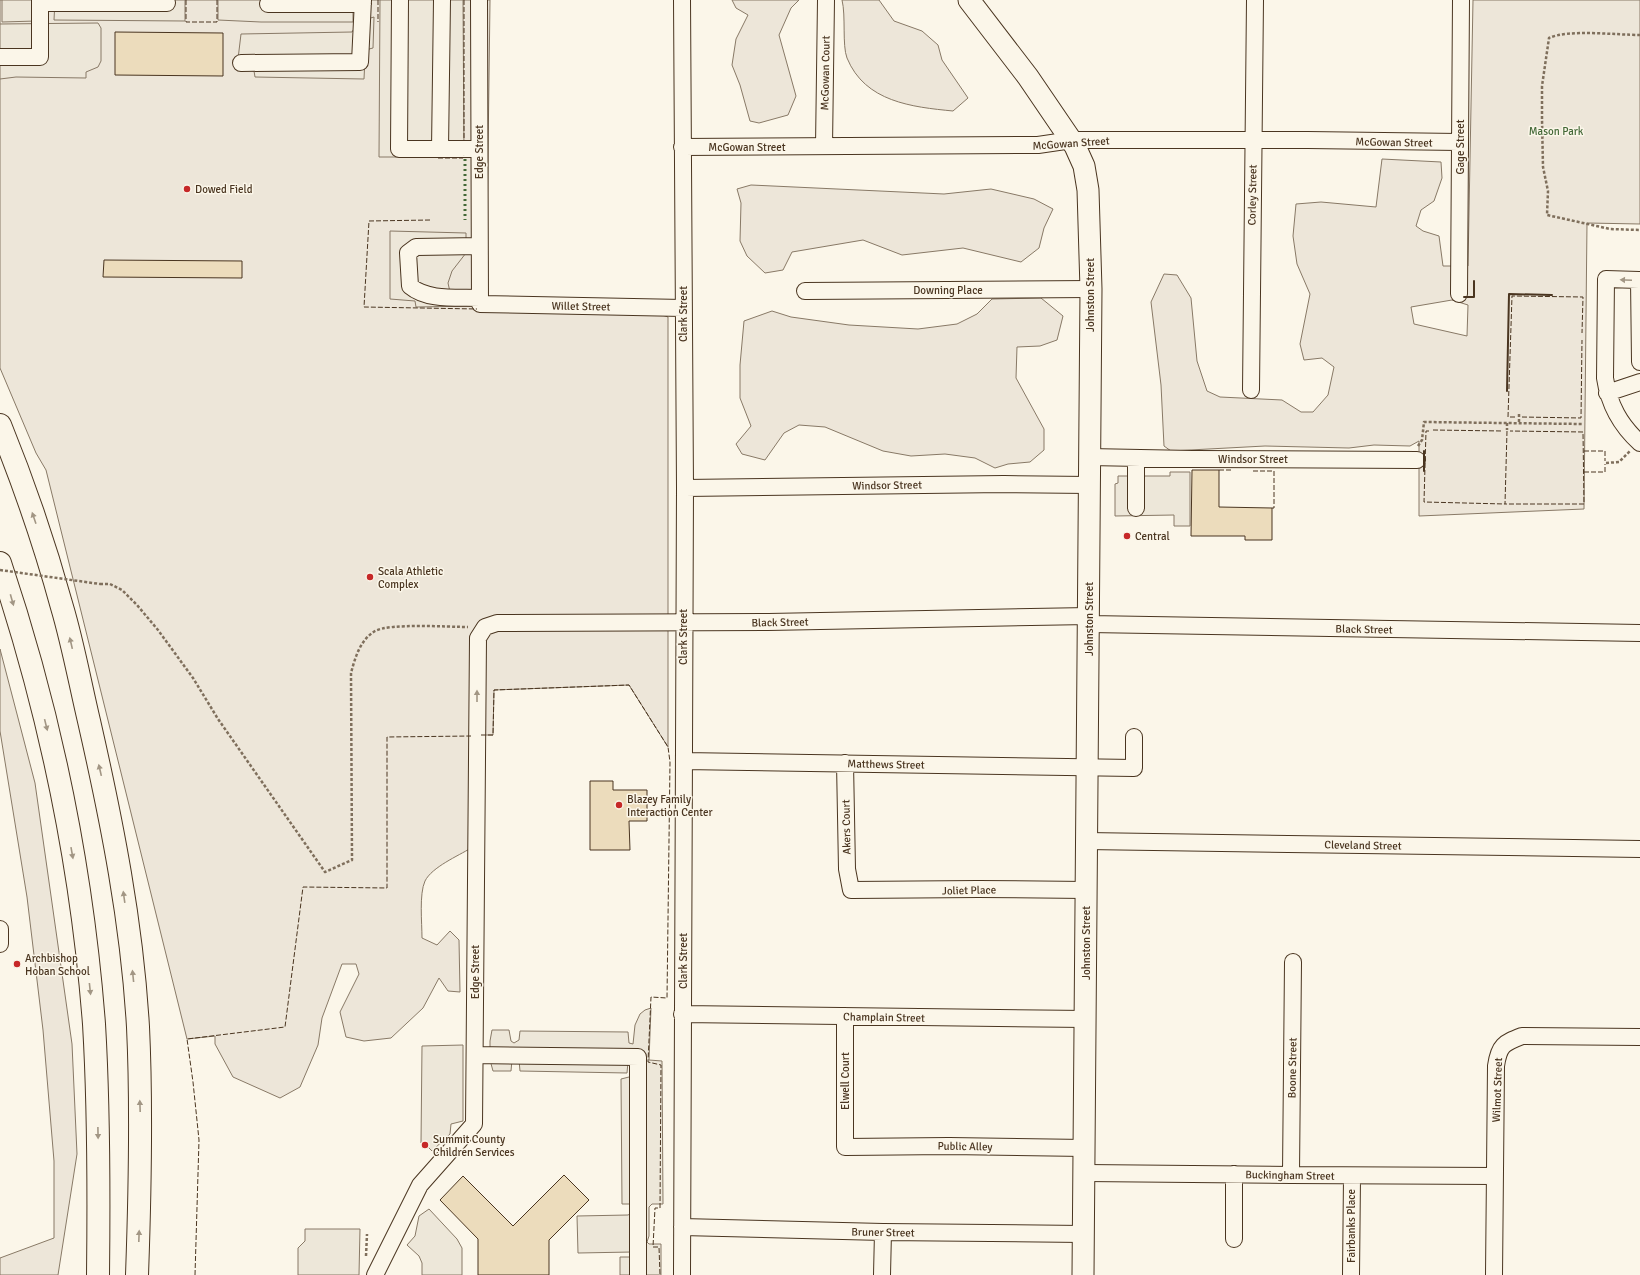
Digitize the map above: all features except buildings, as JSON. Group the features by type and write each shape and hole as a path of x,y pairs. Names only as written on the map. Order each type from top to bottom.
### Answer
{"highway":[{"path":"0,425 38,528 62,608 108,804 120,869 129,936 138,1027 141,1160 138,1275"},
{"path":"0,563 31,666 51,745 68,827 78,888 94,1023 97,1095 98,1275"}],"main road":[{"name":"Johnston Street","path":"968,0 1028,77 1072,140 1084,166 1088,190 1090,289 1089,620 1083,1275"}],"street":[{"path":"1,57 40,57 40,1 166,3 166,0"},
{"path":"400,0 400,149 479,149"},
{"path":"440,149 442,0"},
{"name":"Edge Street","path":"479,0 480,301"},
{"name":"Clark Street","path":"682,0 684,488 682,1275"},
{"name":"McGowan Court","path":"824,146 826,0"},
{"name":"Corley Street","path":"1251,390 1255,0"},
{"name":"Gage Street","path":"1459,294 1461,0"},
{"path":"241,63 360,62 363,2 268,4"},
{"name":"McGowan Street","path":"682,147 1038,145 1072,140 1459,142"},
{"name":"Willet Street","path":"479,246 416,247 408,253 410,286 418,293 435,297 480,301 683,308"},
{"path":"1640,362 1639,280 1606,279 1605,378 1607,393 1619,420 1640,443"},
{"name":"Downing Place","path":"805,291 1090,289"},
{"path":"1607,393 1640,382"},
{"name":"Windsor Street","path":"1089,457 1417,460"},
{"path":"1136,458 1136,508"},
{"name":"Windsor Street","path":"684,488 1004,484 1089,485"},
{"name":"Black Street","path":"481,633 497,623 1089,620 1640,633"},
{"name":"Edge Street","path":"375,1275 420,1185 474,1124 477,735 481,633"},
{"name":"Matthews Street","path":"684,761 1134,768 1134,736"},
{"name":"Akers Court","path":"845,763 847,869 852,890"},
{"name":"Cleveland Street","path":"1086,841 1640,849"},
{"name":"Joliet Place","path":"852,890 1086,890"},
{"path":"0,929 0,944"},
{"name":"Boone Street","path":"1291,1174 1293,962"},
{"name":"Champlain Street","path":"682,1014 1086,1019"},
{"name":"Elwell Court","path":"844,1016 844,1147"},
{"name":"Wilmot Street","path":"1494,1275 1496,1066 1501,1047 1506,1042 1522,1036 1640,1037"},
{"path":"475,1055 638,1058 638,1275"},
{"name":"Public Alley","path":"844,1147 949,1146 1085,1148"},
{"name":"Buckingham Street","path":"1085,1172 1352,1176 1495,1176"},
{"path":"1234,1174 1234,1240"},
{"name":"Fairbanks Place","path":"1351,1275 1352,1176"},
{"name":"Bruner Street","path":"682,1226 883,1232 1083,1234"},
{"path":"882,1275 883,1232"}],"path":[{"path":"1640,35 1571,34 1554,35 1548,38 1544,64 1542,119 1544,167 1548,191 1547,215 1610,229 1640,230"},
{"path":"1519,414 1519,423"},
{"path":"1417,460 1418,446 1422,440 1424,422 1582,424"},
{"path":"1507,423 1507,430"},
{"path":"1606,463 1619,462"},
{"path":"0,570 100,584 110,584 122,590 137,604 158,630 193,678 218,719 325,872 352,860 351,673 358,649 374,632 389,628 481,633"},
{"path":"366,1256 367,1234"}],"green space":[{"name":"Scala Athletic Complex","path":"0,0 490,0 486,310 657,313 668,317 668,747 629,685 494,690 493,735 472,735 471,848 433,871 425,881 422,893 422,938 437,945 450,931 459,940 460,992 448,991 439,978 423,1008 391,1038 364,1041 346,1037 340,1012 359,974 356,964 342,964 322,1018 318,1045 300,1087 280,1098 233,1077 215,1044 215,1036 187,1039 46,470 36,453 0,368"},
{"path":"732,0 799,0 791,8 779,35 796,96 788,115 759,123 750,121 740,85 732,65 736,39 748,15 736,8"},
{"path":"842,0 879,0 894,21 922,31 938,45 942,60 968,98 953,111 922,107 891,100 865,84 855,73 847,58"},
{"name":"Mason Park","path":"1473,0 1640,0 1640,224 1587,223 1584,509 1419,516 1419,441 1410,446 1374,445 1349,448 1265,446 1171,451 1164,446 1161,385 1151,302 1164,274 1177,275 1191,298 1197,361 1207,391 1220,397 1282,400 1301,412 1313,412 1328,395 1334,367 1322,358 1304,360 1300,344 1310,294 1297,264 1293,236 1296,204 1321,202 1376,207 1382,159 1441,162 1442,178 1434,201 1421,210 1416,226 1423,231 1439,236 1443,266 1468,266","holes":["1452,300 1468,305 1467,336 1414,324 1411,307"]},
{"path":"751,185 944,194 991,189 1034,199 1053,209 1044,228 1039,248 1021,262 963,248 902,255 863,240 792,252 783,270 765,273 747,256 740,241 741,203 737,189"},
{"path":"1041,298 1063,316 1057,340 1040,346 1017,347 1016,378 1044,429 1044,450 1030,462 1008,464 995,468 975,458 945,454 911,456 883,451 825,427 799,425 784,433 765,460 742,454 736,444 751,426 740,398 740,365 744,321 772,311 791,317 849,325 918,329 957,324 977,314 992,299"},
{"path":"0,649 35,783 72,1044 77,1154 58,1275 0,1275 0,1258 54,1238 54,1161 43,1030 27,897 0,731"}],"shaded area":[{"path":"2,0 36,0 36,21 2,22"},
{"path":"55,0 185,0 185,21 54,20"},
{"path":"218,0 353,0 353,22 261,22 218,20"},
{"path":"380,0 463,0 464,157 379,157"},
{"path":"374,17 373,48 369,49 365,58 364,79 255,77 254,71 239,69 238,59 241,34 352,32 355,27 367,19"},
{"path":"98,23 101,28 101,61 98,67 86,72 86,78 16,77 0,79 0,24"},
{"path":"390,231 466,233 466,253 452,271 448,283 450,292 470,292 470,306 416,307 415,301 390,299"},
{"path":"1170,472 1190,472 1190,526 1174,526 1174,515 1115,516 1115,484 1118,483 1118,476 1170,476"},
{"path":"651,1008 649,1060 662,1061 663,1204 652,1204 649,1207 649,1236 647,1242 649,1244 661,1244 661,1275 620,1275 620,1257 631,1257 632,1252 578,1253 577,1216 628,1215 632,1213 632,1207 629,1204 622,1204 621,1079 633,1076 634,1062 628,1062 627,1073 520,1071 519,1060 512,1060 511,1071 493,1071 490,1060 490,1041 492,1030 509,1030 511,1041 514,1043 519,1040 520,1031 628,1032 629,1043 633,1044 635,1025 640,1014"},
{"path":"463,1045 463,1121 451,1124 450,1134 432,1151 425,1144 421,1143 422,1046"},
{"path":"429,1209 457,1239 462,1248 462,1275 422,1275 422,1263 419,1256 407,1245 415,1236 419,1216"},
{"path":"305,1229 360,1229 359,1275 298,1275 298,1248 305,1241"}],"hedge":[{"path":"465,159 465,220"}],"fence":[{"path":"186,0 186,22 217,22 217,0"},
{"path":"378,0 378,22"},
{"path":"464,0 464,141"},
{"path":"438,158 463,158 464,155"},
{"path":"430,220 369,221 364,307 477,309"},
{"path":"1515,417 1508,417 1512,296 1583,297 1582,333"},
{"path":"1522,417 1581,418 1582,340"},
{"path":"1433,430 1503,431"},
{"path":"1429,431 1426,431 1424,502 1505,504"},
{"path":"1507,431 1505,504 1584,504 1583,432 1510,431"},
{"path":"1584,451 1605,451 1605,461"},
{"path":"1584,472 1605,472 1605,464"},
{"path":"1219,470 1231,470"},
{"path":"1253,471 1274,471 1274,508 1272,508"},
{"path":"481,735 493,735 494,690 629,685 668,747 670,762 667,998 651,997 648,1062 661,1065 660,1208 655,1208 653,1247 659,1247 660,1275"},
{"path":"195,1275 199,1140 187,1039 285,1027 303,887 387,888 387,737 471,736"}],"wall":[{"path":"1464,297 1474,297 1474,281"},
{"path":"1507,391 1509,294 1552,295"},
{"path":"1424,451 1424,471"}],"place":[{"name":"Dowed Field","path":"187,189"},
{"name":"Central","path":"1127,536"},
{"name":"Scala Athletic Complex","path":"370,577"},
{"name":"Blazey Family Interaction Center","path":"619,805"},
{"name":"Archbishop Hoban School","path":"17,964"},
{"name":"Summit County Children Services","path":"425,1145"}]}
